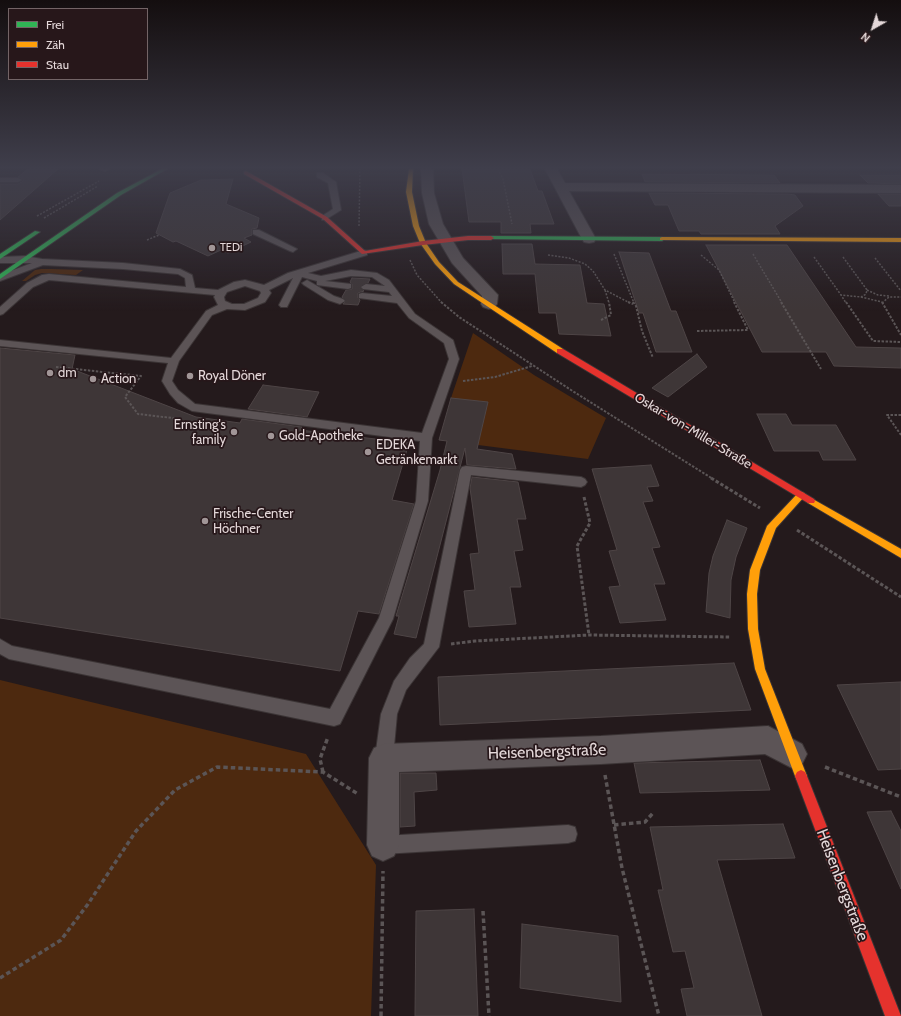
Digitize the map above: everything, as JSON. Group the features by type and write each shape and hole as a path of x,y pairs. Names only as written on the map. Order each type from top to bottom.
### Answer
{"street":[{"path":"0,278 87,216"},
{"path":"322,216 364,253 423,243 468,238 745,241 901,240"},
{"name":"Oskar-von-Miller-Straße","path":"414,216 423,243 437,263 456,283 470,294 489,304 582,365 901,554"},
{"path":"435,216 456,260 490,296 489,304"},
{"path":"577,216 589,239"},
{"path":"0,257 43,223"},
{"name":"Heisenbergstraße","path":"801,495 778,518 763,547 755,570 752,594 755,638 760,668 892,1016"},
{"name":"Heisenbergstraße","path":"384,758 601,750 768,740 792,754"},
{"path":"383,845 384,758"}],"lane":[{"path":"256,232 293,249"},
{"path":"0,312 30,285 42,278 49,277 220,293 229,287 245,283 254,284 264,289 300,279 364,253"},
{"path":"0,260 25,259 42,262 123,266 180,272 189,277 191,290"},
{"path":"0,278 42,262"},
{"path":"0,646 9,652 334,718 386,619 422,501 426,438 454,359 449,342 412,316 381,278 351,273 316,279 300,279"},
{"path":"300,279 333,284 346,290 320,292 300,279"},
{"path":"284,305 300,279"},
{"path":"364,292 389,286"},
{"path":"264,289 265,296 262,300 252,306 237,308 225,306 209,313 174,361 168,381 174,392 192,407 426,438"},
{"path":"364,292 400,300"},
{"path":"364,292 380,306"},
{"path":"220,293 219,299 225,306"},
{"path":"0,342 174,361"},
{"path":"384,758 389,714 400,686 416,663 431,647 466,470 581,482"},
{"path":"383,845 568,834"}],"path":[{"path":"43,223 53,216"},
{"path":"343,234 359,229 359,216"},
{"path":"510,216 513,230"},
{"path":"147,240 159,235"},
{"path":"537,238 546,254 578,260 593,271 605,290 611,310 611,315 601,320"},
{"path":"608,239 633,302 636,306 642,331 654,358"},
{"path":"690,240 700,255 719,270 748,330 697,331"},
{"path":"745,241 821,369"},
{"path":"406,254 417,275 439,300 489,339 778,518 901,597"},
{"path":"814,257 873,341 901,342"},
{"path":"843,257 867,290 878,295 901,297"},
{"path":"875,258 901,291"},
{"path":"605,290 636,306"},
{"path":"861,297 866,294 867,290"},
{"path":"841,295 861,297 882,302 901,334"},
{"path":"882,302 889,296"},
{"path":"446,383 494,377 532,366"},
{"path":"901,415 887,415 901,435"},
{"path":"581,482 590,523 577,546 589,635"},
{"path":"431,647 475,641 589,635 680,635 755,638"},
{"path":"323,772 320,759 334,718"},
{"path":"601,750 622,868 659,1016"},
{"path":"792,754 901,796"},
{"path":"0,978 61,940 88,904 136,831 174,790 216,766 323,772 384,810"},
{"path":"614,825 646,822 653,813"},
{"path":"381,1016 383,845"},
{"path":"483,911 489,1016"}],"shaded area":[{"path":"35,270 83,270 76,275 42,273 35,275 26,281 22,281"},
{"path":"473,333 534,375 606,418 588,459 478,445 451,398"},
{"path":"0,680 306,754 376,865 371,1016 0,1016"}],"building":[{"path":"162,216 255,216 259,218 257,228 252,229 252,235 244,238 251,242 228,253 221,250 208,256 176,241 173,242 156,233"},
{"path":"468,216 551,216 554,224 530,224 531,233 501,233 501,222 469,222"},
{"path":"673,216 788,216 775,226 780,234 701,234 699,231 679,231"},
{"path":"502,244 532,244 535,264 580,265 587,303 604,304 611,336 559,334 556,313 539,313 535,274 503,274"},
{"path":"706,245 787,245 856,347 901,348 901,368 834,366 826,352 762,352"},
{"path":"619,252 649,253 671,311 676,311 692,352 656,352 643,313 639,313"},
{"path":"352,278 370,279 368,283 360,287 364,291 358,293 358,298 360,300 358,305 343,304 346,301 342,297 346,290 352,289 352,284 350,282"},
{"name":"Frische-Center Höchner","path":"0,348 75,355 72,369 196,417 240,423 242,419 302,427 300,430 409,443 392,500 414,504 379,614 358,611 340,671 0,618"},
{"path":"697,354 707,367 668,397 652,388"},
{"path":"263,385 319,392 307,417 248,409"},
{"path":"451,398 488,402 477,449 512,454 516,469 467,465 465,448 416,638 394,634 399,616 396,616 440,470 447,441 439,440"},
{"path":"757,414 786,414 792,425 836,425 856,460 823,460 819,451 774,451"},
{"path":"651,465 659,486 647,487 653,501 643,502 660,547 652,548 665,584 654,584 666,620 620,623 609,587 620,586 609,551 617,550 592,469"},
{"path":"472,477 518,482 526,519 517,519 523,550 514,551 521,587 510,587 516,624 469,627 464,591 475,590 470,554 479,553 470,488"},
{"path":"727,520 747,528 736,557 731,580 730,618 706,612 709,573 713,556"},
{"path":"734,663 751,710 440,725 438,677"},
{"path":"901,682 901,769 878,770 837,685"},
{"path":"760,760 770,790 640,793 634,763"},
{"path":"400,773 436,773 437,790 414,792 415,826 400,827"},
{"path":"891,811 901,831 901,889 867,812"},
{"path":"783,824 795,858 717,860 762,1016 687,1016 681,989 694,988 685,951 673,952 658,890 663,890 650,827"},
{"path":"474,909 478,1016 415,1016 416,911"},
{"path":"522,924 618,936 621,1002 520,988"}],"traffic: fast":[{"path":"0,277 87,216"},
{"path":"0,257 37,232"},
{"path":"491,238 662,239"}],"traffic: slow":[{"path":"414,216 423,243 437,263 456,283 560,351"},
{"path":"662,239 901,240"},
{"path":"801,495 772,526 755,570 752,594 753,629 760,669 801,776"},
{"path":"811,501 901,554"}],"traffic: jam":[{"path":"322,216 364,253 423,243 468,238 491,238"},
{"path":"560,351 811,501"},
{"path":"801,776 893,1016"}],"place":[{"name":"TEDi","path":"212,248"},
{"name":"dm","path":"50,373"},
{"name":"Royal Döner","path":"190,376"},
{"name":"Action","path":"93,379"},
{"name":"Ernsting's family","path":"234,432"},
{"name":"Gold-Apotheke","path":"271,436"},
{"name":"EDEKA Getränkemarkt","path":"368,452"},
{"name":"Frische-Center Höchner","path":"205,521"}]}
